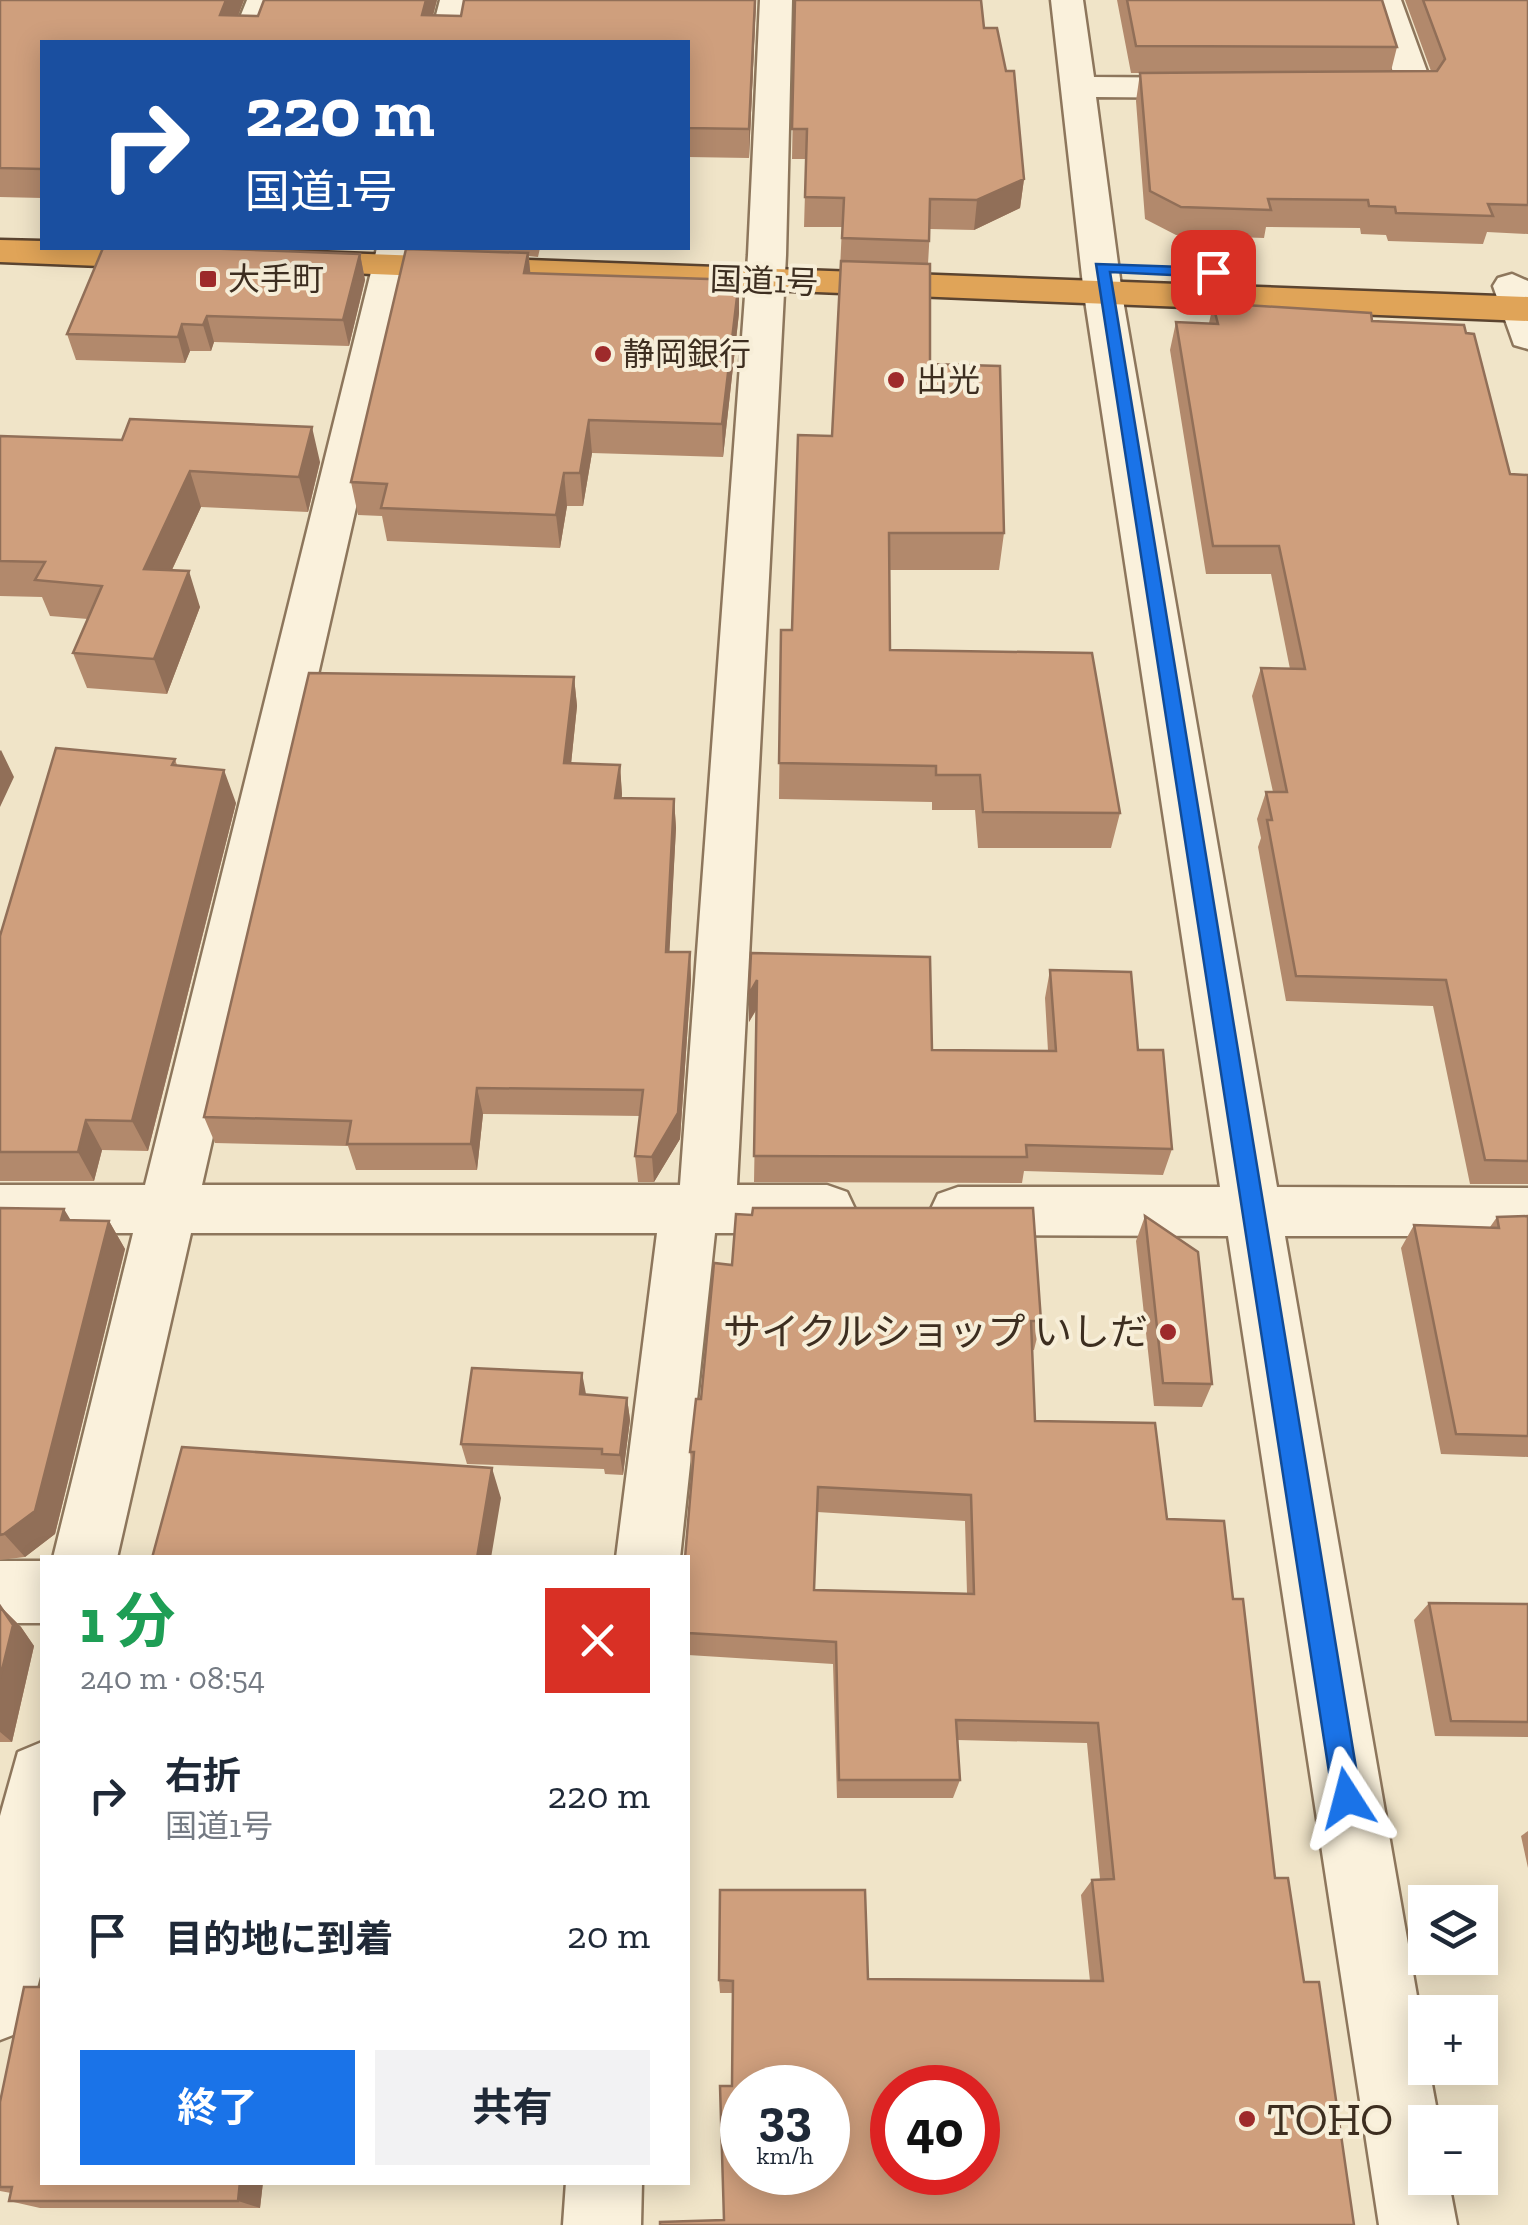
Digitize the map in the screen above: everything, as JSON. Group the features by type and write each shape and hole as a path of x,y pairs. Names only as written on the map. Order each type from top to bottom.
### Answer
{"highway":[{"path":"0,227 40,228"},
{"name":"国道1号","path":"582,250 766,268"},
{"path":"0,251 215,260"},
{"name":"国道1号","path":"254,261 394,257 766,268 1102,281 1523,305"}],"street":[{"path":"247,40 264,0"},
{"path":"446,40 456,0"},
{"path":"648,1555 698,1208 766,268 776,0"},
{"path":"1067,0 1102,281 1418,2225"},
{"path":"1316,88 1416,88 1385,0"},
{"path":"1078,87 1237,88"},
{"path":"86,1555 394,257"},
{"path":"0,1209 1528,1212"},
{"path":"0,1592 40,1592"},
{"path":"0,2004 40,1787"},
{"path":"602,2225 604,2185"}],"building":[{"path":"0,0 226,0 220,15 258,16 264,0 426,0 422,15 461,16 464,0 755,0 749,129 690,128 690,40 40,40 40,169 0,168"},
{"path":"795,0 981,0 984,28 997,28 1006,71 1014,71 1024,179 977,200 930,199 929,241 842,238 844,198 805,197 807,129 792,129"},
{"path":"1127,0 1382,0 1397,47 1136,46"},
{"path":"1423,0 1528,0 1528,205 1488,204 1493,216 1396,213 1395,207 1369,206 1368,200 1268,199 1271,210 1181,207 1150,191 1140,73 1437,71 1445,59"},
{"path":"102,250 360,254 343,320 207,316 203,325 182,324 178,337 67,334"},
{"path":"406,250 528,253 524,273 739,280 722,424 589,420 580,473 564,473 556,515 381,508 387,484 351,482"},
{"path":"841,261 930,264 930,364 1000,366 1004,533 889,533 890,650 1092,653 1120,813 983,812 980,775 936,775 936,766 779,763 781,630 792,630 798,435 832,436"},
{"path":"1213,305 1371,313 1372,321 1464,325 1466,333 1474,334 1510,474 1528,475 1528,1161 1485,1160 1446,980 1296,976 1267,820 1272,820 1266,792 1287,792 1261,668 1305,669 1279,546 1213,546 1176,322 1218,324"},
{"path":"130,419 312,427 299,477 190,471 144,569 189,571 154,659 73,653 102,586 35,580 45,562 0,561 0,436 122,440"},
{"path":"309,673 574,677 564,763 620,765 615,798 674,799 666,952 690,952 678,1113 652,1157 635,1156 643,1090 477,1088 471,1144 347,1144 351,1121 204,1117"},
{"path":"56,748 175,759 172,765 224,770 132,1121 86,1120 78,1152 0,1152 0,936"},
{"path":"751,953 930,957 932,1050 1056,1051 1050,970 1131,972 1138,1050 1163,1050 1172,1149 1026,1145 1027,1157 754,1156 757,980 749,994"},
{"path":"0,1208 64,1209 61,1220 109,1221 35,1511 0,1535"},
{"path":"753,1208 1033,1208 1041,1321 1031,1321 1035,1421 1155,1423 1167,1519 1224,1521 1233,1599 1243,1599 1275,1878 1288,1878 1304,1982 1319,1982 1354,2225 660,2225 724,2220 723,2195 850,2195 850,2065 732,2065 733,1981 719,1980 720,1890 865,1890 868,1979 1103,1981 1092,1880 1114,1879 1098,1723 956,1720 960,1780 839,1780 836,1642 690,1633 690,1555 685,1555 696,1399 701,1399 714,1263 732,1265 736,1214 752,1215","holes":["818,1487 971,1495 974,1594 814,1590"]},
{"path":"1145,1216 1198,1252 1212,1384 1163,1383"},
{"path":"1528,1216 1528,1436 1456,1434 1414,1225 1499,1228 1497,1217"},
{"path":"472,1368 582,1373 580,1394 627,1398 620,1455 602,1454 602,1449 461,1444"},
{"path":"182,1447 492,1468 478,1555 153,1555"},
{"path":"1429,1603 1528,1604 1528,1722 1451,1721"},
{"path":"0,1606 13,1625 0,1678"},
{"path":"24,1987 40,1987 40,2185 240,2185 238,2201 9,2201 12,2187 0,2187 0,2102"}],"place":[{"name":"大手町","path":"208,279"},
{"name":"静岡銀行","path":"603,354"},
{"name":"出光","path":"896,380"},
{"name":"サイクルショップ いしだ","path":"1168,1332"},
{"name":"TOHO","path":"1247,2119"}],"route":[{"path":"1213,272 1101,267 1347,1798"}]}
